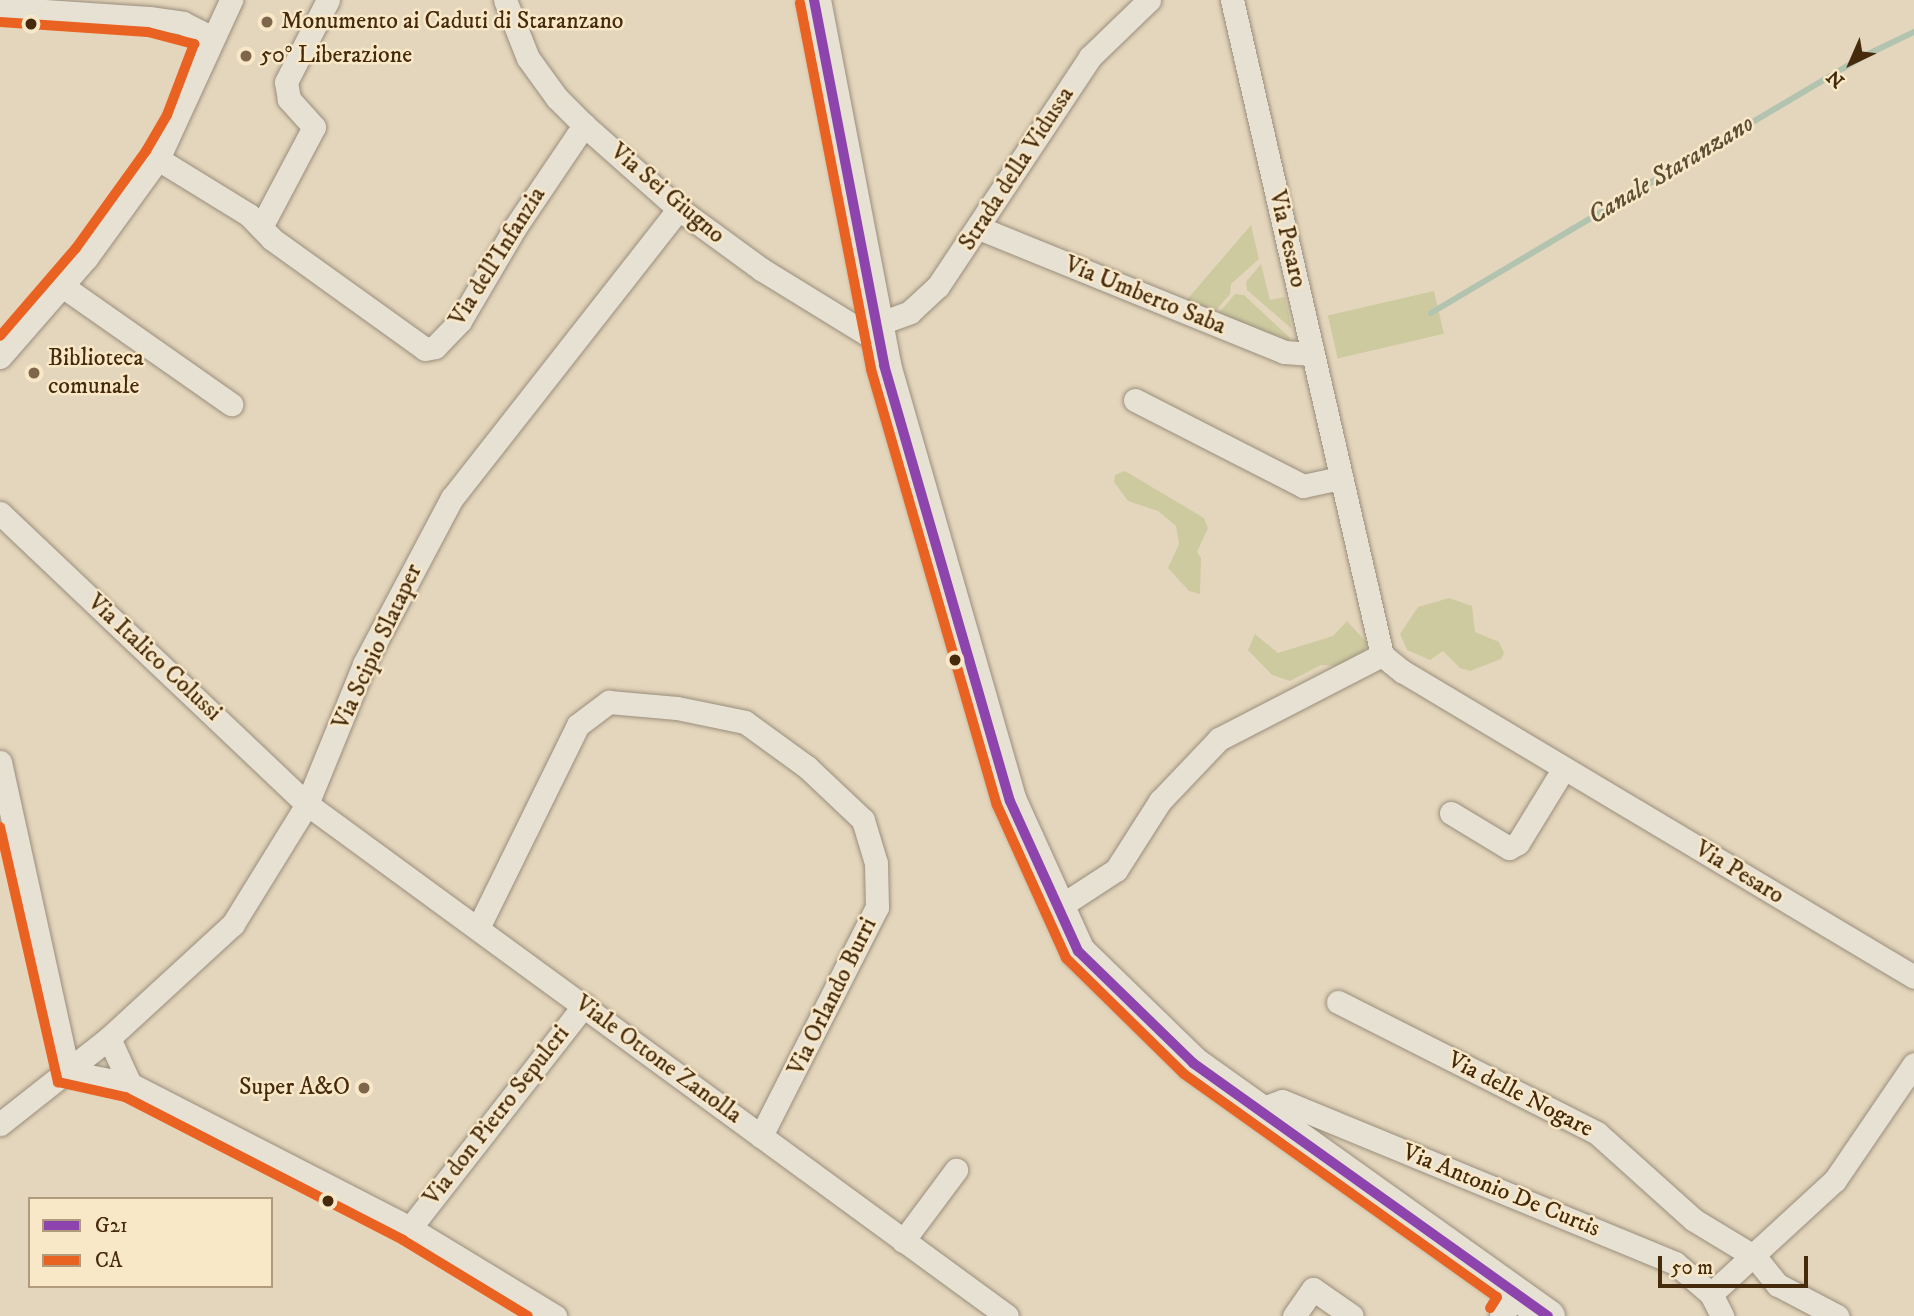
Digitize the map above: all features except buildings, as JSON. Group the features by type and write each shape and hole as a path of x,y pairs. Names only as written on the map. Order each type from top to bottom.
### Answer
{"street":[{"path":"0,357 61,285 158,159 180,121 211,37 232,0"},
{"path":"261,226 314,127 289,99 286,82 328,0"},
{"name":"Via Sei Giugno","path":"505,0 528,58 557,98 584,125 679,209 805,298 877,333"},
{"path":"814,0 877,333 1010,801 1078,951 1193,1063 1261,1109 1509,1305 1548,1316"},
{"name":"Strada della Vidussa","path":"877,333 916,307 938,286 1090,57 1149,0"},
{"name":"Via Pesaro","path":"1232,0 1382,655 1564,768 1914,977"},
{"path":"0,8 149,9 211,37"},
{"name":"Via dell'Infanzia","path":"158,159 261,226 272,239 425,349 435,347 460,321 516,226 584,125"},
{"name":"Via Scipio Slataper","path":"0,1124 109,1038 233,924 307,804 364,664 452,498 679,209"},
{"name":"Via Umberto Saba","path":"979,228 1273,348 1312,354"},
{"path":"61,285 231,404"},
{"path":"1135,400 1303,486 1340,478"},
{"name":"Via Italico Colussi","path":"0,513 307,804"},
{"path":"1059,907 1116,870 1160,801 1219,739 1382,655"},
{"name":"Via Orlando Burri","path":"478,928 578,725 609,702 677,708 745,722 807,767 863,820 876,863 877,907 761,1136"},
{"path":"0,762 68,1072 130,1084 410,1228 555,1316"},
{"path":"1451,813 1509,848 1518,843 1564,768"},
{"name":"Viale Ottone Zanolla","path":"307,804 1007,1316"},
{"name":"Via delle Nogare","path":"1338,1002 1597,1133 1694,1220 1755,1257 1778,1284 1837,1316"},
{"name":"Via don Pietro Sepulcri","path":"410,1228 584,1005"},
{"path":"109,1038 130,1084"},
{"path":"1711,1294 1755,1257 1835,1180 1914,1064"},
{"name":"Via Antonio De Curtis","path":"1261,1109 1282,1101 1675,1263 1711,1294 1721,1316"},
{"path":"903,1241 956,1170"},
{"path":"1294,1316 1313,1289 1352,1316"}],"shaded area":[{"path":"1251,225 1259,259 1231,284 1230,294 1212,315 1184,303"},
{"path":"1261,264 1270,300 1285,297 1292,329 1247,290 1246,282"},
{"path":"1434,291 1444,334 1338,358 1328,316"},
{"path":"1235,294 1244,295 1290,338 1288,341 1217,315"},
{"path":"1125,471 1204,518 1208,528 1197,552 1201,558 1200,594 1189,591 1168,568 1179,544 1176,526 1158,511 1128,501 1114,482 1115,475"},
{"path":"1449,598 1472,606 1475,632 1499,642 1504,653 1501,659 1470,671 1460,668 1443,651 1430,660 1407,650 1400,634 1418,607"},
{"path":"1347,621 1367,643 1364,653 1337,666 1321,665 1290,681 1272,675 1248,650 1255,634 1278,653 1333,636"}],"waterway":[{"name":"Canale Staranzano","path":"1431,313 1864,56 1914,32"}],"transit line":[{"name":"G21","path":"814,0 884,365 1010,801 1078,951 1193,1063 1548,1316"},
{"name":"CA","path":"800,3 871,369 997,805 1066,958 1184,1074 1497,1297 1490,1308"},
{"name":"CA","path":"0,22 148,32 194,44 167,115 146,151 76,248 0,336"},
{"name":"CA","path":"0,827 58,1082 125,1097 403,1240 528,1316"}],"place":[{"name":"Monumento ai Caduti di Staranzano","path":"267,22"},
{"name":"50° Liberazione","path":"246,56"},
{"name":"Biblioteca comunale","path":"34,373"},
{"name":"Super A&O","path":"364,1088"}]}
